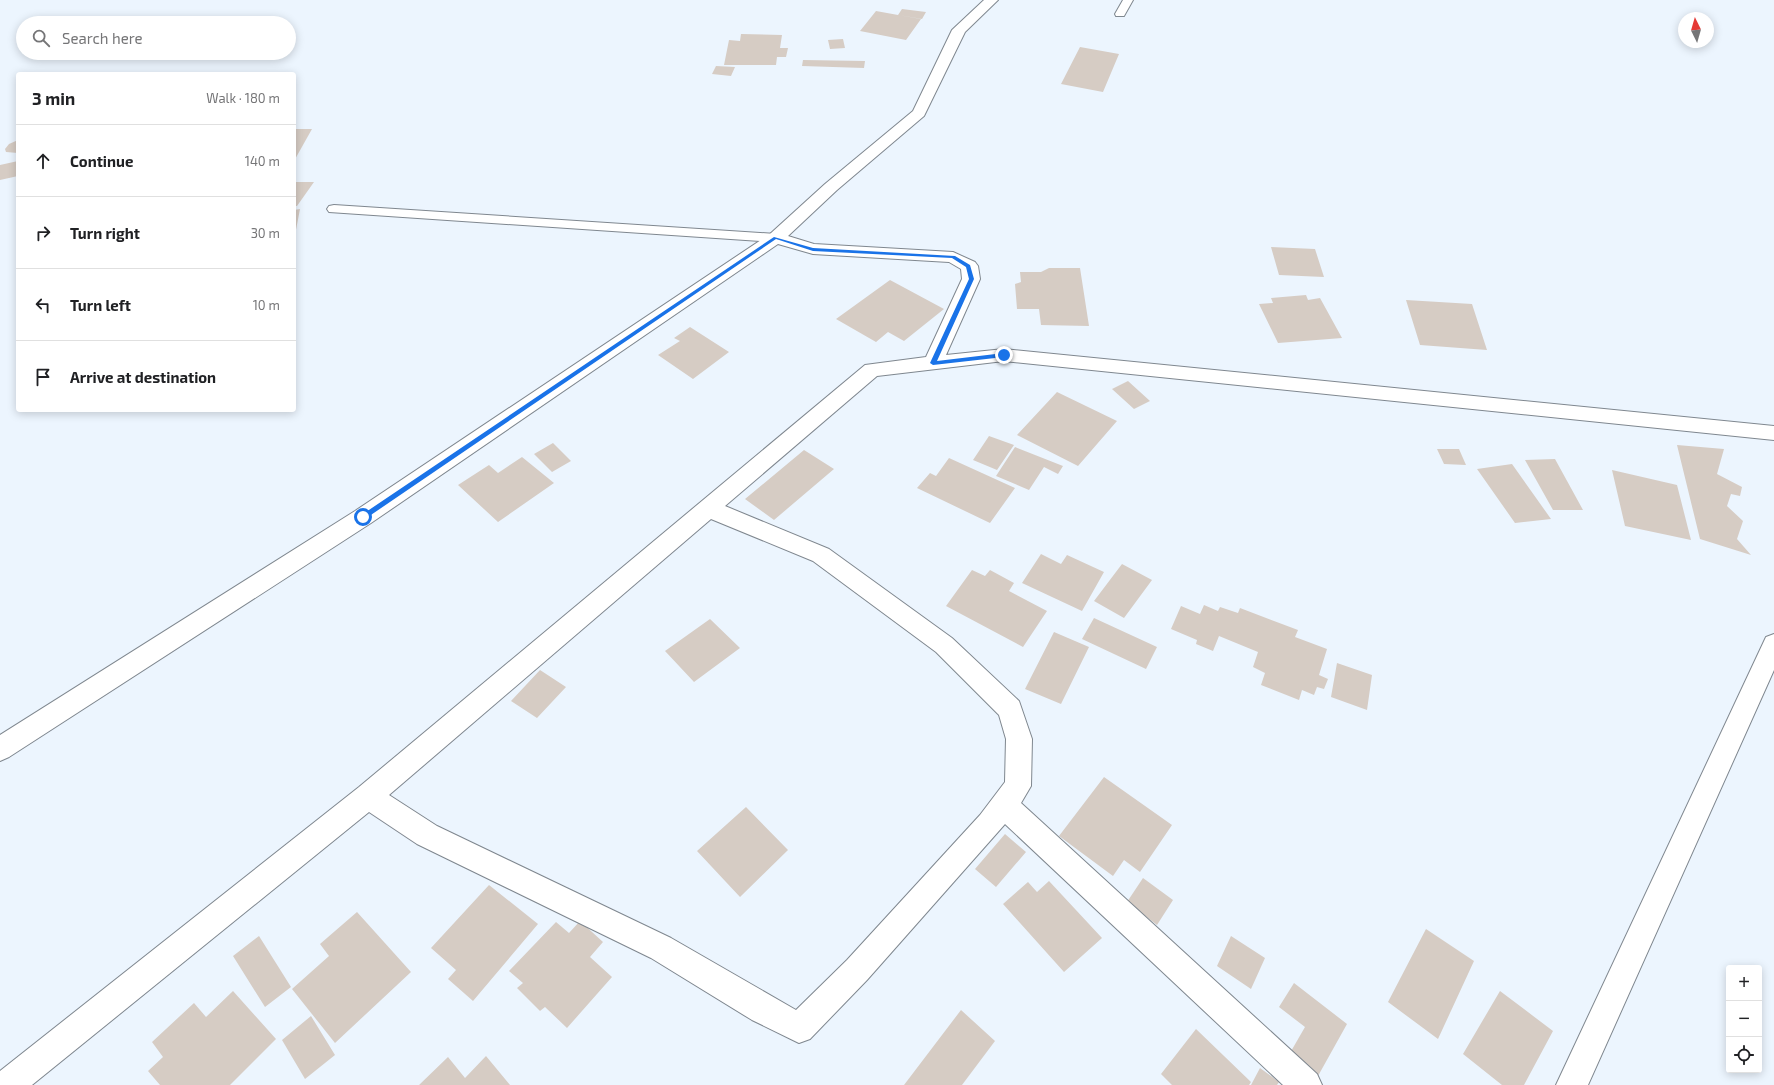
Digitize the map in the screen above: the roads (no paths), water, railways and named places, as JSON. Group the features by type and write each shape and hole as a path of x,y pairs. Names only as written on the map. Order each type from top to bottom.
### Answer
{"street":[{"path":"0,749 363,517 776,238 831,186 919,113 959,30 992,0"},
{"path":"776,238 813,249 953,257 969,266 972,279 933,363"},
{"path":"7,1085 368,796 872,370 1004,355 1774,433"},
{"path":"368,796 427,835 662,948 763,1010 799,1028 857,970 989,824 1004,805 1018,786 1019,739 1010,709 944,645 821,555 707,508"},
{"path":"1572,1085 1774,644"},
{"path":"1004,805 1306,1085"}],"lane":[{"path":"1120,14 1128,0"},
{"path":"334,209 776,238"}]}
